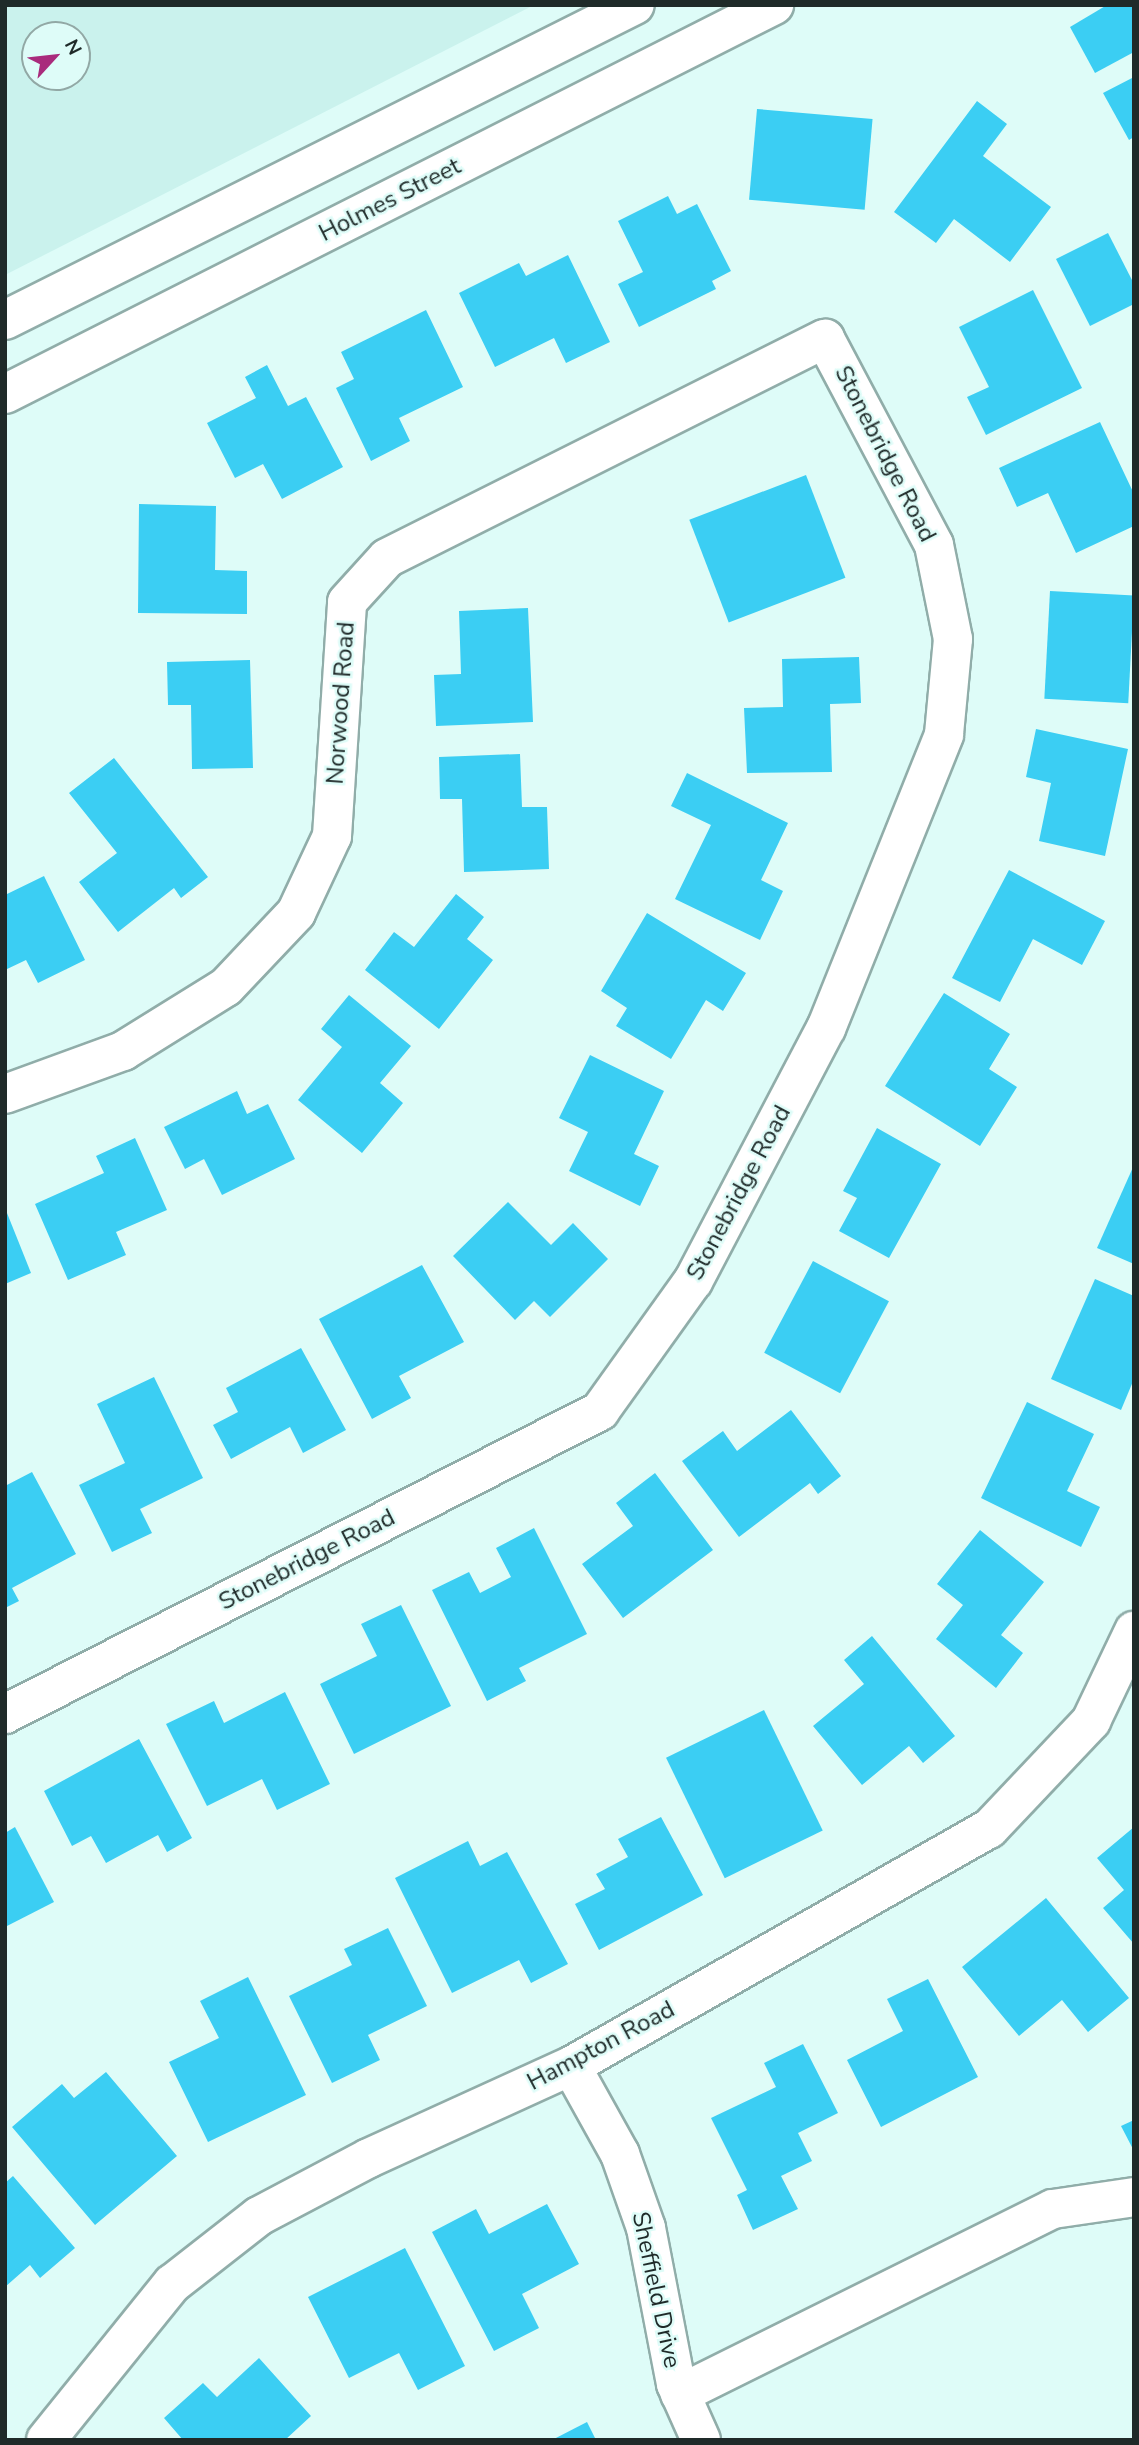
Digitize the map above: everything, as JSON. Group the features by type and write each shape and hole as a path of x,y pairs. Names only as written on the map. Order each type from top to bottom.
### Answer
{"street":[{"path":"5,320 635,5"},
{"name":"Holmes Street","path":"5,394 774,5"},
{"name":"Norwood Road","path":"5,1094 134,1044 226,987 296,913 332,836 347,602 387,558 825,339"},
{"name":"Stonebridge Road","path":"5,1714 600,1411 693,1281 826,1028 944,735 953,639 934,545 825,339"},
{"name":"Hampton Road","path":"46,2440 172,2284 259,2216 369,2158 571,2066 989,1829 1091,1720 1134,1631"},
{"name":"Sheffield Drive","path":"571,2066 620,2154 646,2228 680,2394 701,2440"},
{"path":"680,2394 1053,2209 1134,2197"}],"shaded area":[{"path":"5,5 534,5 5,275"}],"building":[{"path":"1107,5 1134,5 1134,52 1095,73 1070,27"},
{"path":"1134,77 1134,137 1129,140 1103,93"},
{"path":"977,101 1007,124 983,156 1051,207 1010,262 954,219 936,243 894,212"},
{"path":"757,109 873,119 865,210 749,200"},
{"path":"668,196 677,214 697,204 731,271 712,281 716,289 639,327 618,284 643,272 618,221"},
{"path":"1108,233 1134,284 1134,304 1090,326 1056,259"},
{"path":"568,255 610,342 566,363 554,338 495,367 459,293 519,263 526,276"},
{"path":"1033,290 1082,388 986,435 967,397 989,387 959,327"},
{"path":"426,310 463,387 399,418 410,441 371,461 336,388 354,379 341,352"},
{"path":"267,365 288,406 306,397 343,467 282,499 263,464 235,478 207,423 256,398 245,377"},
{"path":"1100,422 1134,494 1134,526 1076,553 1048,493 1017,507 999,468"},
{"path":"806,475 845,578 729,622 689,520"},
{"path":"139,504 216,506 215,570 247,571 247,614 138,613"},
{"path":"1050,591 1134,595 1128,703 1044,699"},
{"path":"528,608 533,722 436,726 434,675 461,674 459,611"},
{"path":"859,657 861,703 830,704 832,772 747,773 744,708 783,707 782,659"},
{"path":"250,660 253,768 192,769 191,705 168,705 167,662"},
{"path":"1036,729 1128,749 1105,856 1039,841 1051,783 1026,777"},
{"path":"520,754 522,807 547,807 549,869 464,872 462,799 440,799 439,757"},
{"path":"114,758 208,877 181,898 174,888 118,932 79,882 117,853 69,793"},
{"path":"687,773 788,823 761,880 783,891 760,940 675,899 711,825 671,806"},
{"path":"1009,870 1105,921 1082,965 1033,939 1000,1002 952,978"},
{"path":"44,876 85,960 38,983 26,960 5,970 5,895"},
{"path":"456,894 484,917 467,939 493,960 439,1029 365,970 394,932 414,947"},
{"path":"647,913 746,973 723,1011 706,1000 671,1059 616,1026 627,1008 601,991"},
{"path":"944,993 1010,1034 989,1069 1017,1087 980,1146 885,1086"},
{"path":"349,995 411,1046 380,1083 403,1103 362,1153 298,1100 342,1047 321,1029"},
{"path":"590,1055 664,1091 634,1154 659,1166 640,1206 569,1171 588,1132 559,1118"},
{"path":"237,1091 247,1114 268,1104 295,1159 222,1195 204,1159 185,1169 164,1127"},
{"path":"877,1128 941,1164 889,1258 839,1231 857,1198 843,1191"},
{"path":"135,1138 167,1210 116,1232 126,1255 68,1280 35,1204 104,1173 96,1156"},
{"path":"1134,1165 1134,1264 1097,1248"},
{"path":"508,1202 551,1245 573,1223 608,1259 550,1317 534,1301 515,1320 453,1256"},
{"path":"5,1208 31,1273 5,1284"},
{"path":"813,1261 889,1301 840,1393 764,1353"},
{"path":"422,1265 464,1342 399,1376 411,1398 372,1419 319,1319"},
{"path":"1095,1279 1134,1296 1134,1379 1121,1410 1051,1379"},
{"path":"301,1348 346,1430 303,1453 290,1427 231,1459 213,1425 238,1412 226,1388"},
{"path":"154,1377 203,1478 140,1509 152,1533 112,1552 79,1485 125,1463 97,1404"},
{"path":"1027,1402 1094,1434 1067,1491 1100,1507 1081,1547 981,1498"},
{"path":"791,1410 841,1476 818,1494 810,1483 739,1537 682,1461 723,1431 737,1451"},
{"path":"32,1472 76,1554 12,1588 19,1601 5,1608 5,1486"},
{"path":"655,1473 713,1550 623,1618 582,1564 633,1526 616,1503"},
{"path":"534,1528 587,1634 519,1668 526,1681 487,1701 432,1590 469,1572 480,1593 511,1577 496,1548"},
{"path":"980,1530 1044,1582 1001,1635 1023,1653 996,1688 936,1639 963,1605 937,1584"},
{"path":"401,1605 451,1706 354,1754 320,1684 377,1656 361,1624"},
{"path":"872,1636 955,1736 923,1763 909,1746 862,1785 813,1726 864,1684 844,1660"},
{"path":"285,1692 330,1784 277,1810 262,1779 207,1806 166,1724 214,1701 224,1723"},
{"path":"764,1710 823,1830 725,1878 666,1758"},
{"path":"139,1739 192,1838 167,1852 158,1835 106,1863 91,1836 72,1846 44,1791"},
{"path":"661,1817 703,1895 599,1950 575,1904 605,1889 596,1874 628,1857 618,1839"},
{"path":"15,1827 54,1902 5,1927 5,1833"},
{"path":"1134,1827 1134,1944 1103,1908 1124,1890 1097,1858"},
{"path":"468,1841 480,1866 507,1852 568,1964 531,1983 519,1960 452,1993 395,1878"},
{"path":"1046,1898 1129,1998 1088,2032 1062,2000 1019,2036 962,1967"},
{"path":"388,1928 427,2006 368,2035 380,2060 332,2083 289,1996 352,1965 344,1949"},
{"path":"248,1977 306,2095 208,2142 169,2062 219,2038 200,2001"},
{"path":"928,1979 978,2077 881,2127 847,2060 903,2031 887,1999"},
{"path":"803,2044 838,2113 798,2133 812,2161 781,2176 798,2209 753,2230 737,2195 747,2190 711,2118 776,2087 764,2063"},
{"path":"106,2072 177,2156 95,2225 12,2127 62,2084 74,2098"},
{"path":"1134,2120 1134,2151 1121,2126"},
{"path":"13,2176 75,2248 40,2278 30,2265 5,2287 5,2183"},
{"path":"547,2204 579,2264 522,2294 539,2328 494,2351 432,2232 476,2209 489,2234"},
{"path":"405,2248 465,2366 418,2390 399,2353 349,2378 308,2297"},
{"path":"259,2358 311,2416 285,2440 183,2440 164,2418 203,2383 217,2397"},
{"path":"587,2422 596,2440 552,2440"}]}
